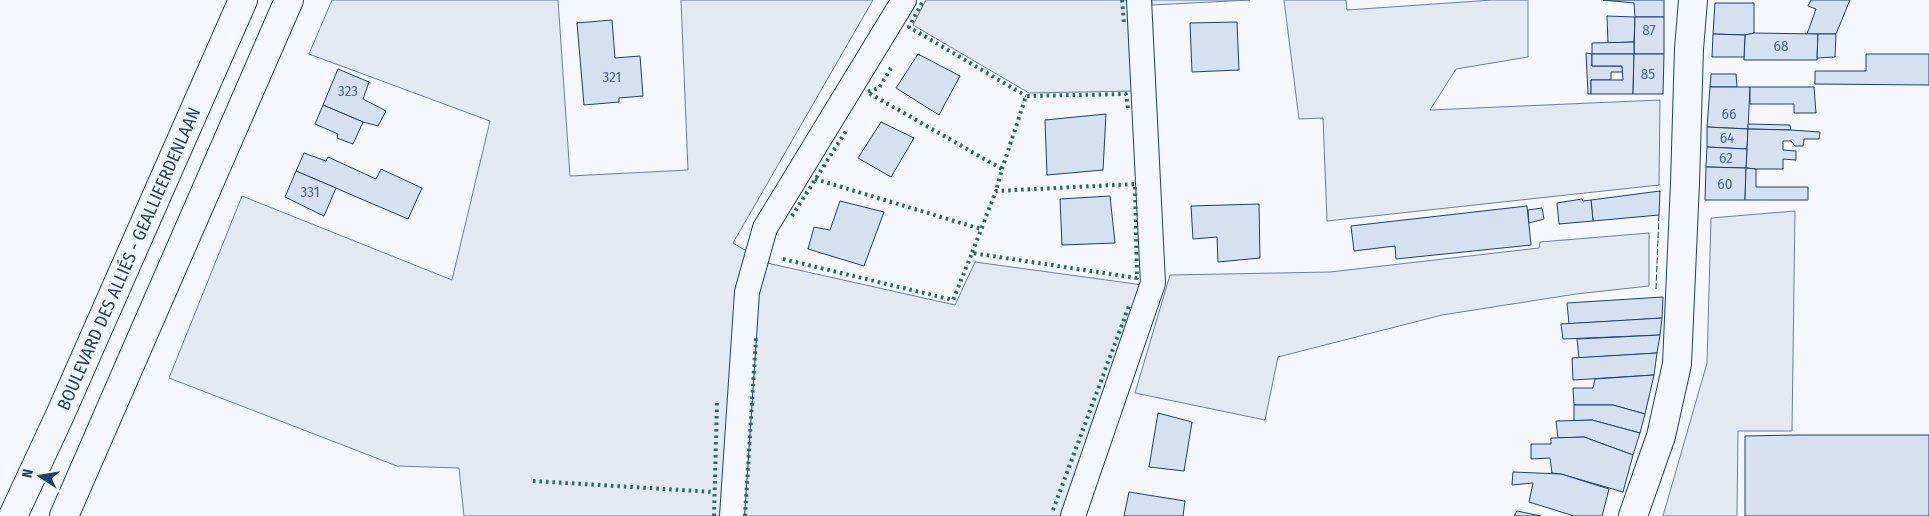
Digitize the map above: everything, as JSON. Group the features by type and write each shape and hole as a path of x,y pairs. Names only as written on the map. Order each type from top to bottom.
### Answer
{"main road":[{"name":"BOULEVARD DES ALLIÉS - GEALLIEERDENLAAN","path":"13,516 60,415 243,0"},
{"path":"64,516 289,0"},
{"path":"1633,516 1661,436 1677,364 1689,49 1693,0"}],"street":[{"path":"732,516 747,292 765,228 904,0"},
{"path":"1073,516 1154,283 1139,0"}],"shaded area":[{"path":"332,0 558,0 570,176 688,170 681,0 873,0 733,243 767,263 955,305 975,262 1143,285 1063,516 464,516 459,468 397,466 169,378 242,196 452,280 490,121 309,54"},
{"path":"926,0 1128,0 1133,91 1029,93 913,25"},
{"path":"1152,0 1250,0 1152,5"},
{"path":"1284,0 1346,0 1347,10 1493,0 1528,0 1528,57 1456,69 1430,110 1660,100 1659,185 1327,221 1323,118 1299,119"},
{"path":"1795,211 1792,431 1738,431 1737,516 1663,516 1707,363 1711,218"},
{"path":"1649,233 1649,286 1576,294 1442,315 1278,357 1265,420 1135,393 1170,275 1330,272 1539,248 1540,242"}],"building":[{"path":"1603,0 1664,0 1664,17 1635,17 1634,3"},
{"path":"1811,0 1850,0 1836,34 1807,34 1816,9 1808,6"},
{"path":"1715,3 1754,3 1754,33 1745,35 1713,34"},
{"path":"1607,16 1635,17 1634,42 1608,43"},
{"path":"1635,17 1664,17 1664,54 1634,54"},
{"path":"612,20 615,58 640,56 643,96 619,98 619,102 584,105 577,23"},
{"path":"1237,22 1239,70 1192,72 1190,23"},
{"path":"1754,33 1818,34 1817,60 1744,60 1745,35"},
{"path":"1713,34 1745,35 1744,57 1712,57"},
{"path":"1818,34 1836,34 1835,57 1817,58"},
{"path":"1634,42 1634,54 1592,54 1592,43"},
{"path":"1586,53 1592,54 1592,66 1622,66 1623,72 1611,72 1611,80 1591,80 1591,94 1588,94"},
{"path":"918,54 960,76 939,115 896,88"},
{"path":"1592,54 1634,54 1633,94 1591,94 1591,80 1623,80 1622,66 1592,66"},
{"path":"1634,54 1664,54 1663,94 1633,94"},
{"path":"1866,54 1929,54 1929,85 1815,84 1815,71 1866,71"},
{"path":"338,69 369,82 363,99 386,111 378,126 363,122 323,105"},
{"path":"1711,74 1736,74 1737,87 1710,87"},
{"path":"1710,87 1750,87 1748,129 1707,127"},
{"path":"1750,87 1814,87 1816,113 1794,113 1794,104 1750,104"},
{"path":"323,105 363,122 353,144 337,138 338,134 315,124"},
{"path":"1106,114 1103,170 1047,175 1045,120"},
{"path":"881,122 914,138 891,177 858,158"},
{"path":"1748,124 1790,125 1791,130 1748,129"},
{"path":"1707,127 1748,129 1747,149 1707,147"},
{"path":"1748,129 1820,132 1819,139 1804,139 1803,146 1795,146 1791,141 1783,141 1783,150 1796,151 1796,160 1783,159 1783,169 1756,169 1746,168"},
{"path":"1707,147 1747,149 1746,168 1706,167"},
{"path":"304,153 326,161 328,157 376,179 381,169 422,188 408,219 296,171"},
{"path":"1706,167 1746,168 1745,200 1705,200"},
{"path":"1746,168 1756,169 1756,187 1808,187 1808,200 1745,200"},
{"path":"296,171 336,188 324,216 285,197"},
{"path":"1660,191 1659,215 1593,221 1591,200"},
{"path":"1110,196 1115,243 1062,245 1060,199"},
{"path":"1582,199 1583,201 1591,200 1593,221 1559,224 1557,203"},
{"path":"840,201 884,212 864,266 808,249 814,227 830,230"},
{"path":"1259,204 1260,258 1218,262 1217,237 1193,239 1191,206"},
{"path":"1527,206 1531,245 1396,259 1395,246 1354,251 1351,226"},
{"path":"1542,208 1544,219 1529,223 1528,210"},
{"path":"1663,297 1662,318 1569,324 1567,303"},
{"path":"1662,318 1660,335 1563,339 1561,324"},
{"path":"1660,335 1657,353 1579,358 1577,339"},
{"path":"1657,353 1654,375 1573,380 1572,358"},
{"path":"1654,375 1645,414 1613,405 1574,405 1573,388 1593,388 1595,379"},
{"path":"1574,405 1613,405 1645,414 1640,433 1592,420 1574,421"},
{"path":"1158,413 1192,422 1184,471 1149,467"},
{"path":"1592,420 1640,433 1633,455 1584,437 1558,438 1556,421"},
{"path":"1929,435 1929,516 1745,516 1745,436"},
{"path":"1584,437 1633,455 1623,492 1552,473 1550,458 1531,459 1531,444 1551,444 1551,438"},
{"path":"1513,472 1561,474 1609,489 1602,516 1574,516 1529,502 1533,483 1512,485"},
{"path":"1129,492 1185,501 1183,516 1124,516"},
{"path":"1517,511 1541,516 1514,516"}],"hedge":[{"path":"1122,0 1124,23"},
{"path":"922,3 909,27 1026,96"},
{"path":"891,68 879,88 867,92 1002,169 996,191"},
{"path":"1002,169 1026,96 1126,94 1128,109"},
{"path":"792,216 846,131"},
{"path":"815,179 981,229"},
{"path":"783,259 953,300 972,253 1137,278 1135,184 996,191 972,253"},
{"path":"1053,510 1129,306"},
{"path":"745,516 756,338"},
{"path":"714,516 717,403"},
{"path":"533,481 714,492"}],"fence":[{"path":"1656,289 1659,215"}]}
